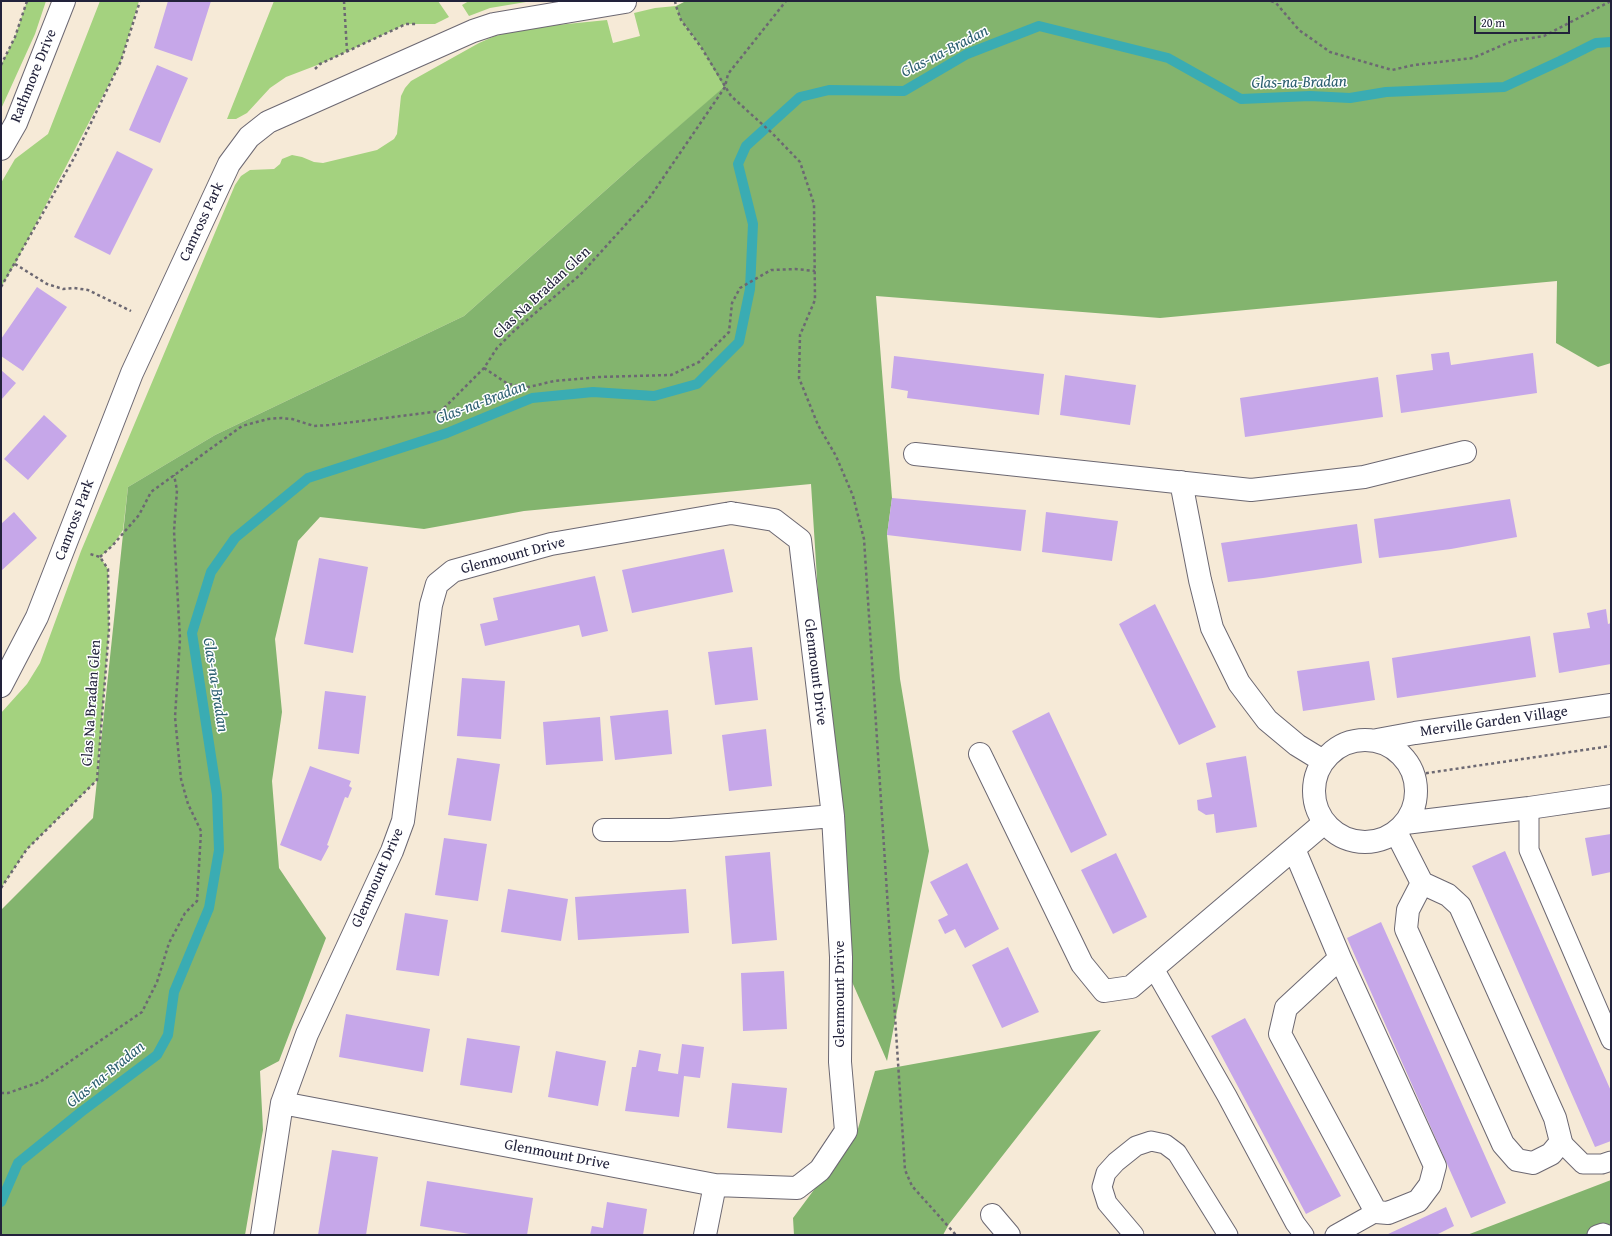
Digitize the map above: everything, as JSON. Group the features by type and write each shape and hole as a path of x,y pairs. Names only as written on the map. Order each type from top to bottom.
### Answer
{"street":[{"name":"Rathmore Drive","path":"1,149 16,123 64,1"},
{"name":"Camross Park","path":"1,686 37,618 132,373 229,164 250,137 268,122 487,26 627,1"},
{"path":"915,454 1250,490 1364,477 1465,452"},
{"path":"1181,482 1200,580 1212,628 1239,683 1267,720 1297,745 1323,761"},
{"name":"Glenmount Drive","path":"262,1235 282,1102 307,1034 392,850 403,821 431,604 437,584 453,571 551,544 731,513 774,520 800,540 833,816 842,958 840,1062 846,1131 820,1170 797,1188 715,1186 282,1102"},
{"name":"Merville Garden Village","path":"1377,740 1422,732 1611,705"},
{"path":"1362,739 1377,740 1390,746 1401,754 1409,763 1414,775 1417,787 1416,800 1412,812 1400,828 1384,839 1371,842 1358,842 1345,838 1334,832 1324,823 1316,808 1313,792 1316,775 1323,761 1334,750 1347,742 1362,739"},
{"path":"980,754 1082,964 1104,991 1130,987 1324,823"},
{"path":"1400,828 1611,796"},
{"path":"604,830 670,830 833,816"},
{"path":"1400,828 1422,883 1448,895 1460,906 1555,1118 1561,1142 1550,1154 1533,1163 1517,1160 1503,1144 1406,929 1408,910 1422,883"},
{"path":"1294,849 1340,958 1435,1166 1430,1185 1418,1201 1388,1213 1376,1212 1280,1034 1286,1008 1340,958"},
{"path":"705,1235 715,1186"},
{"path":"992,1215 1009,1235"}],"lane":[{"path":"1529,808 1529,850 1611,1040"},
{"path":"1153,967 1227,1096 1295,1223 1304,1235"},
{"path":"1134,1235 1107,1203 1102,1187 1106,1173 1116,1162 1136,1146 1151,1141 1165,1144 1177,1153 1228,1235"},
{"path":"1561,1142 1583,1164 1602,1164 1611,1161"},
{"path":"1335,1235 1376,1212"},
{"path":"1597,1235 1603,1233 1608,1235"}],"path":[{"path":"1,65 15,37 27,1"},
{"path":"1,287 74,158 121,61 140,1"},
{"path":"344,1 347,52"},
{"path":"675,1 681,20 701,47 732,96 772,133 800,162 814,204 815,300 800,335 799,378 818,425 836,456 853,496 864,539 905,1170 912,1186 956,1235"},
{"name":"Glas Na Bradan Glen","path":"1,888 28,849 97,780 109,629 108,569 100,557 113,545 139,514 151,492 242,426 268,419 281,418 314,426 368,421 440,411 484,368 497,348 514,331 580,276 648,200 725,86 728,74 786,1"},
{"path":"1271,1 1276,3 1299,30 1330,52 1392,70 1474,58 1512,41 1544,36 1611,1"},
{"path":"15,264 47,284 63,289 74,288 88,290 155,323"},
{"path":"484,368 508,384 529,387 554,381 605,377 671,376 699,362 729,332 732,303 740,288 771,270 795,269 815,271"},
{"path":"1,1093 8,1093 40,1082 142,1012 157,982 169,943 185,913 197,901 202,831 188,804 181,778 174,717 180,639 174,531 177,490 174,475"},
{"path":"65,545 100,557"},
{"path":"1414,775 1611,746"}],"green space":[{"path":"27,1 46,1 35,34 1,109 1,65 15,37"},
{"path":"100,1 139,1 121,61 15,264 1,287 1,183 15,159 48,134"},
{"path":"274,1 438,1 449,17 435,24 406,24 320,64 286,77 270,88 247,113 236,119 227,119"},
{"path":"469,1 532,1 490,8 469,16 462,5"},
{"path":"686,1 1611,1 1611,363 1598,367 1556,343 1557,281 1160,318 876,296 892,498 887,535 900,679 929,851 887,1061 841,957 811,484 524,511 424,529 320,517 298,541 275,639 282,712 272,781 279,868 326,938 279,1061 260,1071 263,1130 245,1235 1,1235 1,910 93,818 128,487 215,435 464,316 724,87 701,47 681,20 676,6"},
{"path":"676,6 681,20 701,47 725,87 634,165 464,316 215,435 128,487 123,530 113,545 100,557 108,569 109,629 97,780 27,849 1,888 1,713 27,684 40,663 81,551 235,185 241,176 250,170 274,169 280,164 282,159 292,155 314,162 323,163 377,150 394,139 397,134 401,96 411,81 479,43 495,36 527,28 607,20 613,43 640,36 634,13 655,8"},
{"path":"1101,1030 949,1224 943,1235 794,1235 793,1218 857,1132 875,1071"},
{"path":"1611,1180 1611,1235 1467,1235"}],"building":[{"path":"168,1 211,1 192,61 154,48"},
{"path":"157,65 188,78 160,143 129,130"},
{"path":"117,151 153,169 110,255 74,237"},
{"path":"37,287 67,307 23,371 1,356 1,339"},
{"path":"1449,352 1451,365 1533,353 1537,393 1401,413 1396,375 1433,370 1431,354"},
{"path":"894,356 1044,374 1039,415 907,398 908,391 891,388"},
{"path":"1,370 16,383 1,400"},
{"path":"1065,375 1136,385 1130,425 1060,415"},
{"path":"1378,377 1383,417 1245,437 1240,398"},
{"path":"44,415 67,436 28,480 4,459"},
{"path":"892,498 1026,510 1021,551 887,535"},
{"path":"1510,499 1517,537 1451,549 1379,558 1374,519"},
{"path":"14,512 37,538 1,571 1,524"},
{"path":"1046,512 1118,521 1112,561 1042,552"},
{"path":"1357,524 1362,563 1228,582 1221,543"},
{"path":"724,549 733,592 632,613 622,570"},
{"path":"319,558 368,567 353,653 304,644"},
{"path":"595,576 608,631 582,637 579,625 485,646 480,624 498,620 493,598"},
{"path":"1155,604 1216,727 1179,745 1119,624"},
{"path":"1606,609 1608,624 1611,623 1611,664 1559,673 1553,633 1590,628 1587,613"},
{"path":"1530,636 1536,677 1397,698 1392,658"},
{"path":"752,647 758,700 715,705 708,652"},
{"path":"1369,661 1375,700 1303,711 1297,671"},
{"path":"462,678 505,681 501,739 457,736"},
{"path":"325,691 366,696 359,754 318,749"},
{"path":"668,710 672,754 615,760 610,716"},
{"path":"1049,712 1107,835 1071,853 1012,731"},
{"path":"600,717 603,761 546,765 543,722"},
{"path":"766,729 772,786 729,791 722,735"},
{"path":"1246,756 1257,827 1216,833 1214,814 1206,815 1198,810 1197,800 1212,797 1206,763"},
{"path":"457,758 500,764 491,821 448,815"},
{"path":"310,766 351,781 349,786 352,788 348,798 345,797 327,845 329,846 321,861 280,845"},
{"path":"1611,834 1611,872 1592,876 1585,838"},
{"path":"444,838 487,844 478,901 435,895"},
{"path":"1505,851 1611,1091 1611,1141 1595,1147 1472,866"},
{"path":"770,852 777,940 732,944 725,856"},
{"path":"1116,853 1147,917 1113,934 1081,870"},
{"path":"967,863 999,929 965,948 955,929 945,934 938,920 948,915 930,882"},
{"path":"508,889 568,899 561,941 501,932"},
{"path":"686,889 689,933 578,940 575,897"},
{"path":"405,913 448,920 439,976 396,970"},
{"path":"1381,922 1506,1203 1471,1218 1347,938"},
{"path":"1008,947 1039,1012 1002,1028 972,965"},
{"path":"784,971 787,1029 743,1031 741,973"},
{"path":"346,1014 430,1029 423,1072 339,1057"},
{"path":"1245,1018 1341,1196 1306,1214 1211,1036"},
{"path":"467,1038 520,1046 512,1093 460,1085"},
{"path":"682,1044 704,1047 700,1078 684,1076 679,1117 625,1111 632,1067 636,1067 639,1050 661,1054 658,1071 678,1074"},
{"path":"556,1051 606,1061 598,1106 548,1097"},
{"path":"732,1083 787,1088 782,1133 727,1128"},
{"path":"332,1150 378,1157 366,1235 318,1235"},
{"path":"427,1181 533,1198 527,1235 476,1235 420,1226"},
{"path":"607,1202 647,1209 643,1235 590,1235 592,1226 603,1228"},
{"path":"1446,1207 1454,1226 1436,1235 1386,1235"}],"waterway":[{"name":"Glas-na-Bradan","path":"1,1202 18,1163 81,1112 157,1055 168,1035 174,992 209,908 219,850 217,795 192,633 211,572 235,538 308,478 447,433 532,398 593,392 654,396 697,384 739,342 750,289 753,224 738,164 746,146 800,97 829,90 904,91 967,54 1039,26 1168,58 1241,99 1310,96 1350,98 1386,92 1504,87 1596,43 1611,42"}]}
